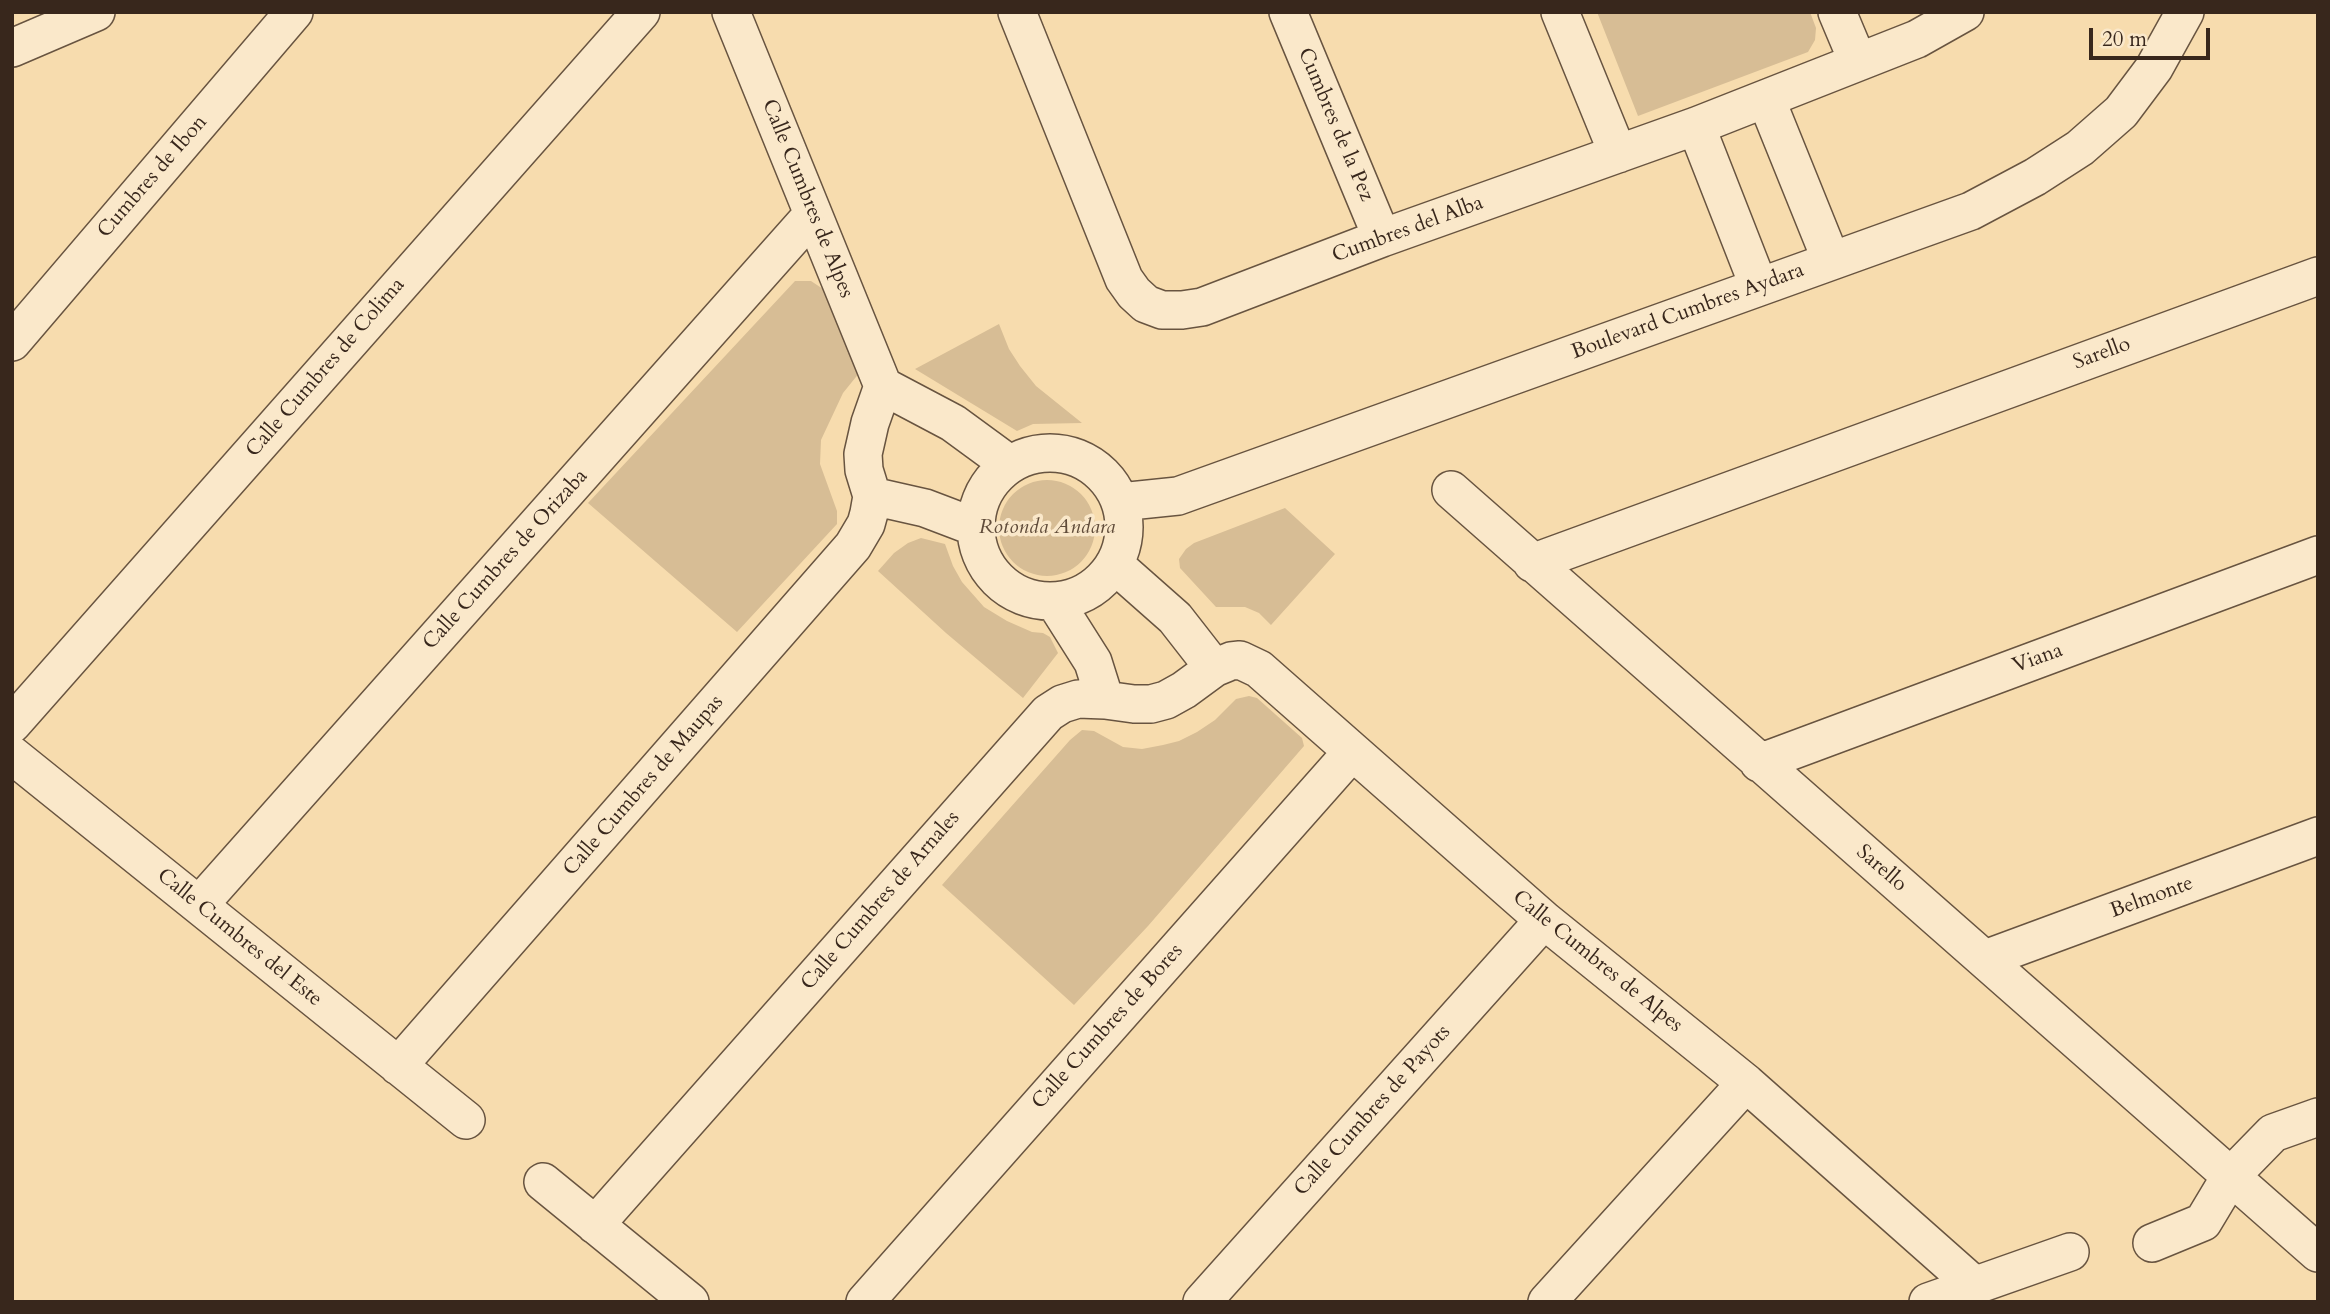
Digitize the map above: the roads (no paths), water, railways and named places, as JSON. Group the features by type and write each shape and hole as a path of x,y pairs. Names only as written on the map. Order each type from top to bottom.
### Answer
{"street":[{"path":"12,48 96,12"},
{"name":"Cumbres de Ibon","path":"12,342 294,12"},
{"name":"Calle Cumbres de Colima","path":"12,724 641,12"},
{"name":"Calle Cumbres de Alpes","path":"732,12 883,386"},
{"name":"Cumbres del Alba","path":"1017,12 1124,279 1146,304 1163,310 1202,307 1382,238 1696,126 1917,39 1965,12"},
{"name":"Cumbres de la Pez","path":"1288,12 1382,238"},
{"path":"1560,12 1618,154"},
{"path":"1837,12 1858,62"},
{"name":"Boulevard Cumbres Aydara","path":"1120,502 1178,496 1971,211 2035,177 2080,148 2121,112 2154,68 2185,12"},
{"path":"1766,99 1830,260"},
{"path":"1696,126 1759,286"},
{"name":"Calle Cumbres de Orizaba","path":"199,905 813,214"},
{"name":"Sarello","path":"1532,563 2318,276"},
{"path":"975,527 925,508 872,496 864,470 863,454 883,386 953,423 1009,464"},
{"path":"1052,452 1074,456 1094,467 1110,482 1120,502 1125,524 1123,545 1115,565 1099,583 1079,596 1055,602 1031,599 1009,589 991,572 979,551 975,527 979,502 991,480 1009,464 1030,454 1052,452"},
{"name":"Sarello","path":"1451,491 2318,1253"},
{"name":"Calle Cumbres de Maupas","path":"398,1066 853,547 866,524 872,496"},
{"name":"Viana","path":"1759,763 2318,555"},
{"path":"1115,565 1175,618 1214,668"},
{"path":"1055,602 1093,662 1105,700"},
{"name":"Calle Cumbres de Alpes","path":"1214,668 1240,660 1259,669 1544,919 1746,1083 1974,1285"},
{"name":"Calle Cumbres de Arnales","path":"595,1225 1048,713 1062,704 1078,699 1134,704 1151,704 1166,700 1214,668"},
{"name":"Calle Cumbres de Bores","path":"864,1302 1352,752"},
{"name":"Calle Cumbres del Este","path":"12,755 466,1120"},
{"name":"Belmonte","path":"1986,959 2318,836"},
{"name":"Calle Cumbres de Payots","path":"1202,1302 1544,919"},
{"path":"1547,1302 1746,1083"},
{"path":"2151,1243 2203,1222 2230,1177 2273,1133 2318,1117"},
{"path":"543,1182 690,1302"},
{"path":"1928,1302 2070,1252"}],"park label":[{"name":"Rotonda Andara","path":"1047,528"}]}
